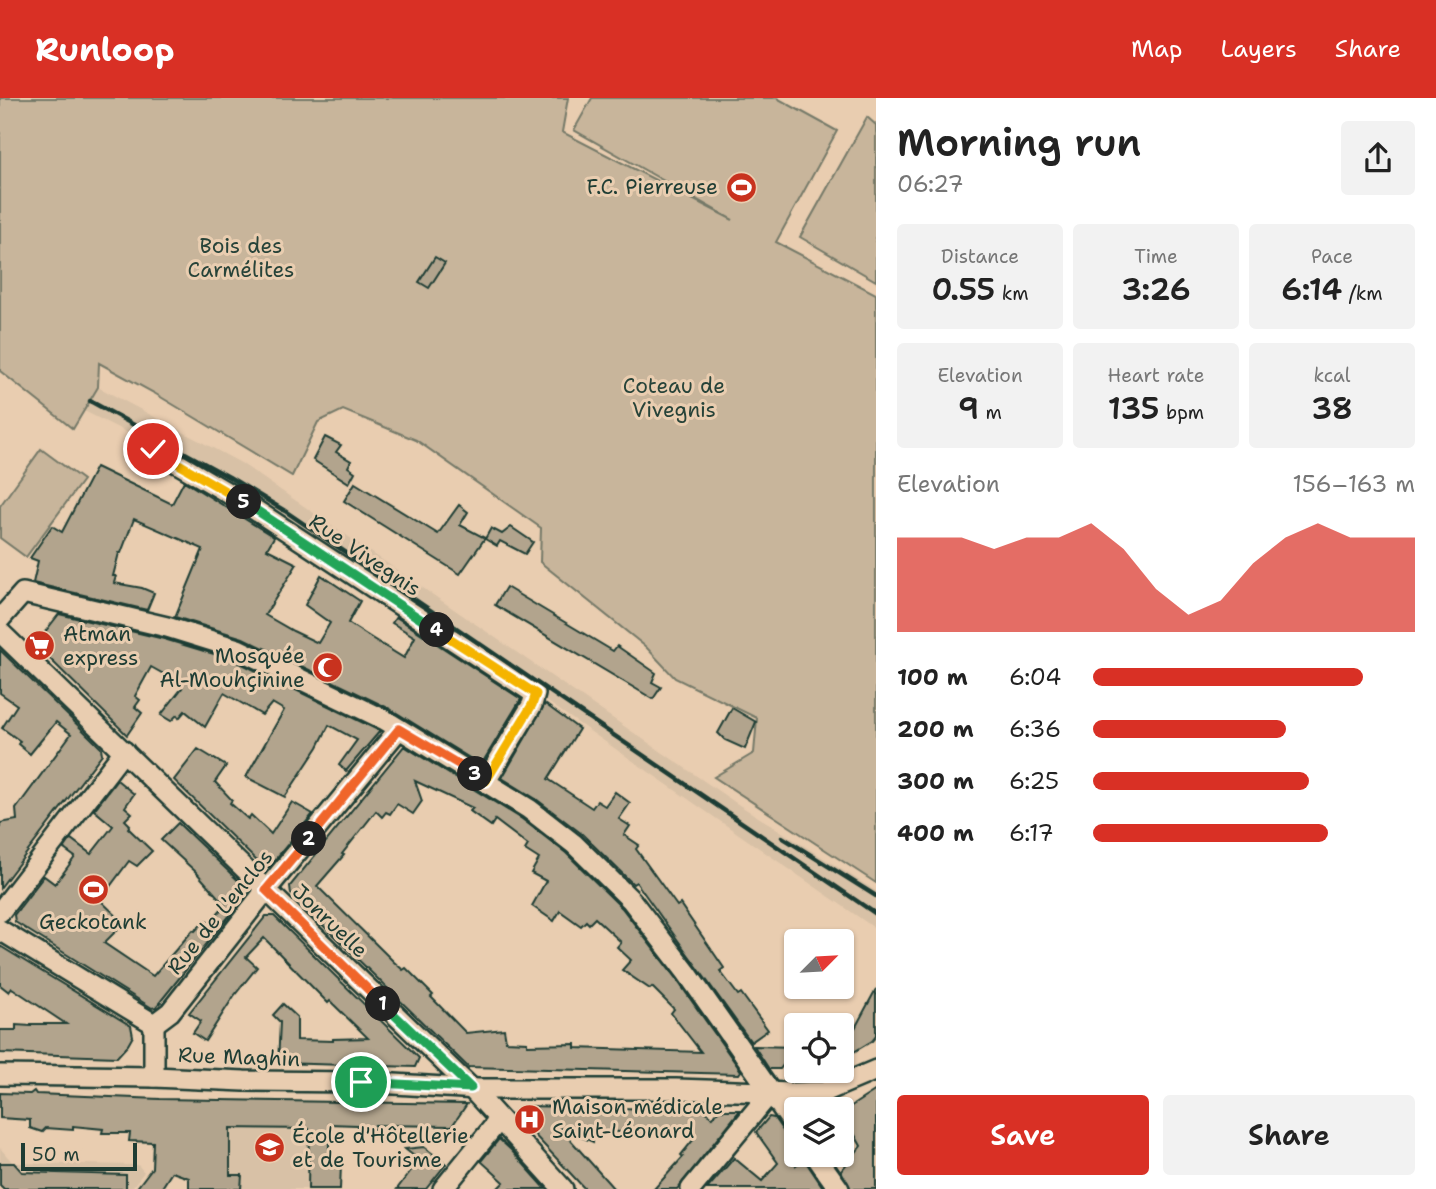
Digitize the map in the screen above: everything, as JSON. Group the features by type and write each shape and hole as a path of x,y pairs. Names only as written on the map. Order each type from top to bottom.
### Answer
{"street":[{"name":"Rue Vivegnis","path":"153,449 250,506 536,694 486,781"},
{"path":"0,619 23,593 167,627 238,649 399,729 486,781 529,809 574,844 631,900 687,973 784,1111"},
{"name":"Jonruelle","path":"0,632 471,1088 563,1189"},
{"name":"Rue de L'enclos","path":"155,1024 170,1012 266,890 399,729"},
{"path":"0,912 124,751"},
{"path":"0,930 155,1024 153,1077"},
{"name":"Rue Maghin","path":"0,1075 361,1082 471,1088 824,1092 876,1070"},
{"path":"691,1189 771,1092"},
{"path":"443,1189 499,1121"},
{"path":"824,1167 839,1189"}],"shaded area":[{"path":"98,387 241,463 736,803 876,891 876,929 348,564 156,447 84,411"},
{"name":"École d'Hôtellerie et de Tourisme","path":"210,1100 331,1101 329,1165 341,1165 340,1189 225,1189 208,1181"},
{"path":"0,1148 13,1163 138,1165 144,1172 131,1189 0,1189"}],"green space":[{"path":"0,98 568,98 562,132 733,220 574,130 592,98 777,98 837,131 776,242 876,294 876,883 714,777 754,753 757,718 675,678 646,647 540,562 541,528 416,440 343,410 318,422 292,476 99,363 98,387 73,429 0,371"},
{"path":"867,117 876,125 876,281 800,237"},
{"path":"41,449 83,480 26,557 0,538 0,506"}],"building":[{"path":"435,257 445,263 429,288 419,282"},
{"path":"325,437 341,445 336,452 351,461 348,467 355,472 349,483 313,460"},
{"path":"96,467 172,504 184,481 274,537 267,549 297,564 265,615 293,631 318,643 330,623 305,605 321,575 360,601 348,623 373,639 404,658 415,637 392,623 396,617 521,699 481,765 390,709 243,638 175,617 203,549 134,519 119,553 113,576 116,576 114,583 154,593 147,610 33,583 38,561 30,558 52,526 62,532"},
{"path":"355,483 438,534 459,505 468,512 460,525 485,538 460,574 344,501"},
{"path":"511,527 533,542 525,554 500,541 497,546 485,539 491,528 502,534"},
{"path":"506,587 613,651 617,646 656,673 652,682 661,687 653,699 495,605"},
{"path":"59,614 164,639 234,660 380,731 346,771 339,765 357,740 329,725 285,797 246,777 284,710 272,703 262,715 224,693 205,727 185,711 179,718 177,715 171,721 161,715 182,688 175,684 176,681 151,667 135,696 140,700 135,707 142,713 127,735 39,648 38,641"},
{"path":"0,650 101,748 102,754 0,888 0,823 17,820 16,809 71,734 56,722 30,754 18,744 20,741 2,728 17,705 0,693"},
{"path":"545,704 579,729 548,779 592,808 597,801 605,806 615,792 630,803 619,819 630,826 624,835 639,845 636,849 677,906 680,904 724,968 720,971 738,995 741,993 768,1030 751,1042 636,882 633,884 582,834 536,799 502,778"},
{"path":"732,708 756,722 745,749 725,740 718,733"},
{"path":"404,746 522,819 566,853 622,908 741,1071 739,1074 468,1067 291,894 290,886","holes":["415,781 473,808 470,811 491,826 495,820 528,845 525,850 539,859 531,873 546,881 532,906 554,921 560,911 581,926 586,921 589,924 595,918 621,942 617,947 631,960 622,970 650,989 652,987 674,1009 671,1013 701,1052 575,1048 575,1044 527,1045 527,1042 506,1041 504,1029 466,1033 406,968 403,970 394,962 317,886 376,811 382,817 386,812 390,814 397,804 413,814 422,801"]},
{"path":"198,749 226,766 215,782 232,800 230,803 248,819 251,815 271,834 292,802 313,814 269,867 263,867 174,780"},
{"path":"117,780 134,794 125,807 132,813 125,820 130,825 128,828 152,851 137,866 129,861 100,900 124,923 104,943 153,976 193,930 205,920 209,923 225,905 196,872 161,840 178,823 247,889 247,894 156,1007 152,1008 15,922 14,915 44,876 55,884 75,857 64,849 71,839 91,854 113,826 94,810"},
{"path":"266,916 274,916 419,1058 415,1067 278,1063 280,1022 273,1015 283,1004 297,1017 297,1040 368,1038 330,1001 328,1003 264,938 246,957 257,967 234,996 205,1041 193,1033 201,1021 189,1013"},
{"path":"0,946 131,1026 133,1036 128,1045 117,1057 0,1053 0,1030 16,1030 16,1025 66,1024 12,988 9,992 0,985"},
{"path":"876,989 876,1036 854,1052 855,1028"},
{"path":"754,1046 784,1047 784,1064 780,1069 769,1069"},
{"path":"876,1090 876,1189 851,1189 841,1171 844,1167 854,1167 854,1155 861,1146 854,1133 854,1104"},
{"path":"34,1091 36,1094 160,1099 467,1104 452,1126 375,1125 375,1129 357,1129 357,1125 329,1124 329,1165 341,1165 340,1189 308,1189 309,1129 230,1128 230,1175 242,1175 241,1189 189,1189 189,1178 172,1172 161,1189 136,1189 152,1168 153,1142 129,1141 130,1133 102,1133 103,1129 73,1126 73,1130 46,1128 42,1132 30,1128 30,1120 0,1118 0,1093 30,1094"},
{"path":"525,1106 705,1110 712,1118 719,1110 740,1110 677,1189 654,1189 683,1157 681,1155 694,1139 681,1128 661,1129 660,1132 654,1133 592,1131 593,1142 560,1128 614,1189 585,1189 516,1115"},
{"path":"769,1117 774,1118 784,1132 784,1167 809,1167 824,1189 707,1189 734,1158 762,1181 778,1163 756,1132"},
{"path":"499,1139 546,1189 497,1189 504,1182 481,1161"},
{"path":"424,1147 446,1164 426,1189 397,1189 419,1160 405,1149"},
{"path":"0,1163 14,1163 22,1172 126,1175 126,1189 4,1189 0,1185"}],"railway":[{"path":"90,401 285,511 876,914"},
{"path":"782,837 876,896"}],"place":[{"name":"F.C. Pierreuse","path":"741,187"},
{"name":"Atman express","path":"40,646"},
{"name":"Mosquée Al-Mouhçinine","path":"328,668"},
{"name":"Geckotank","path":"93,890"},
{"name":"Maison médicale Saint-Léonard","path":"529,1119"},
{"name":"École d'Hôtellerie et de Tourisme","path":"269,1148"}],"route":[{"path":"153,449 269,518 536,694 486,781 399,729 266,890 471,1088 361,1082"}],"park label":[{"name":"Bois des Carmélites","path":"241,258"},
{"name":"Coteau de Vivegnis","path":"674,398"}]}
